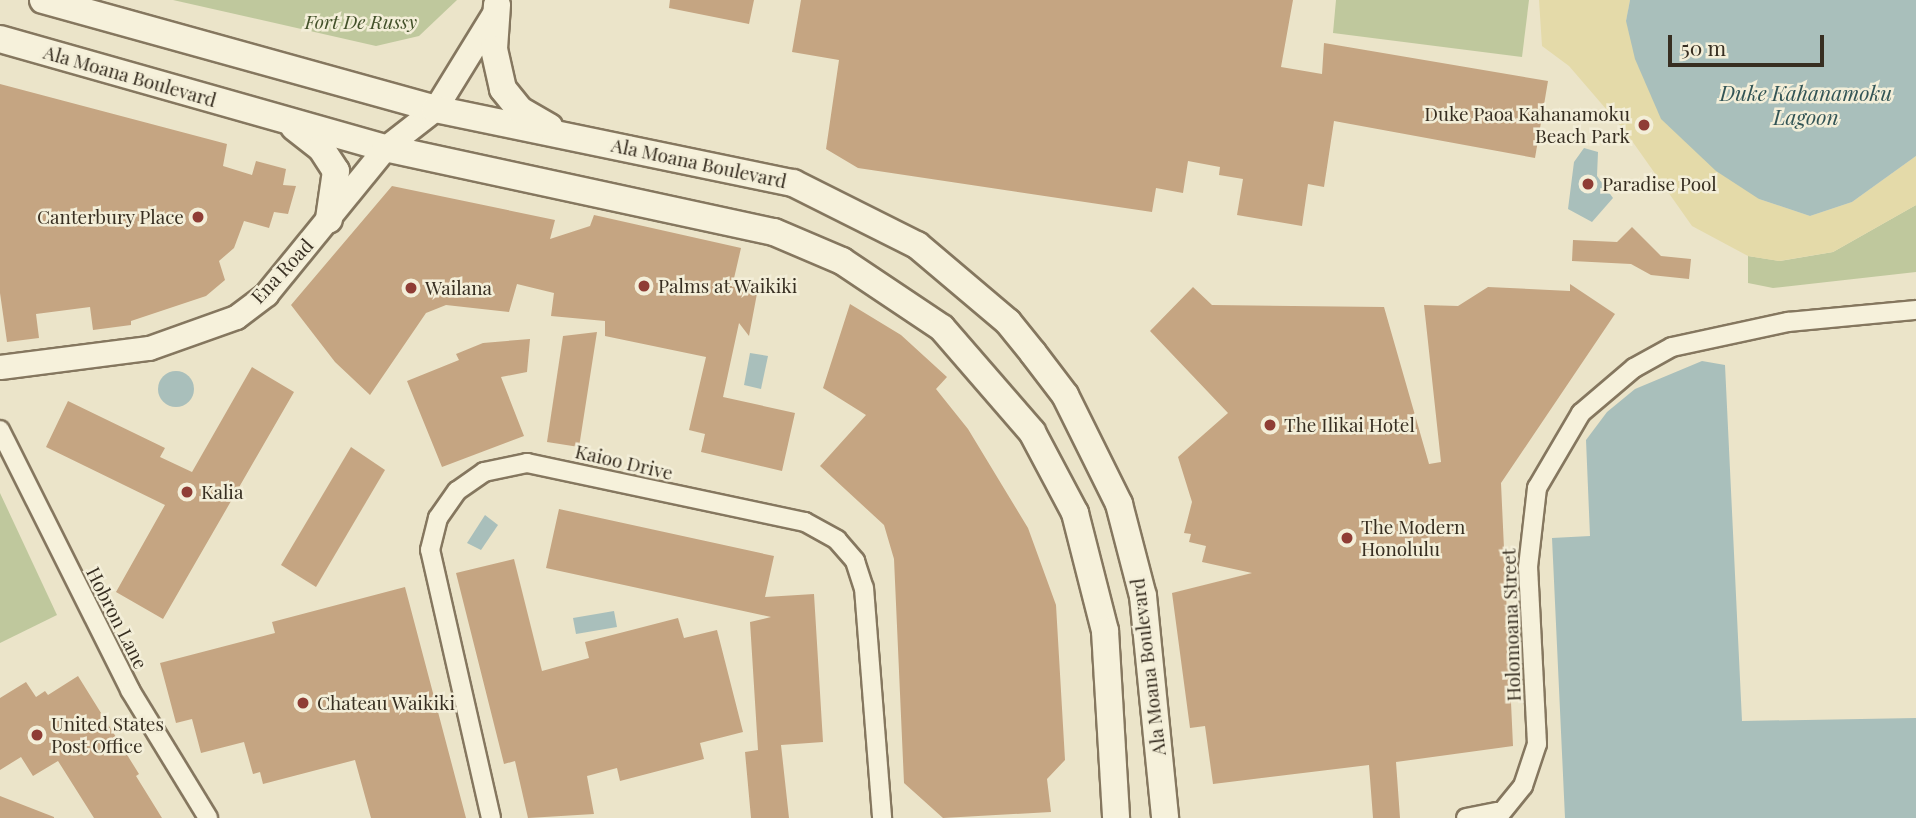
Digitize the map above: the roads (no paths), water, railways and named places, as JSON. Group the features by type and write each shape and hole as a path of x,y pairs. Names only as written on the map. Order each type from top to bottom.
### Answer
{"main road":[{"name":"Ala Moana Boulevard","path":"43,0 435,109 793,183 917,245 1008,322 1065,395 1119,504 1143,596 1165,818"},
{"path":"497,2 494,50 503,89 520,110 562,134"},
{"name":"Ala Moana Boulevard","path":"0,39 385,148 774,232 842,261 942,328 1031,432 1075,513 1105,631 1116,818"},
{"path":"285,120 321,148 336,171 329,219"}],"street":[{"name":"Ena Road","path":"0,367 149,348 211,329 266,294 385,148 435,109 482,39 497,2"},
{"name":"Holomoana Street","path":"1497,815 1524,786 1537,744 1528,567 1538,488 1581,413 1634,368 1672,347 1788,322 1916,310"},
{"name":"Hobron Lane","path":"0,430 130,690 208,818"},
{"name":"Kaioo Drive","path":"491,818 430,550 438,518 457,491 484,472 527,463 805,522 838,540 855,561 864,588 882,818"},
{"path":"1466,818 1497,815"}],"water":[{"name":"Duke Kahanamoku Lagoon","path":"1630,0 1916,0 1916,156 1852,202 1810,216 1759,199 1716,171 1661,119 1635,59 1626,21"},
{"name":"Paradise Pool","path":"1584,148 1598,152 1597,176 1613,198 1592,222 1568,209 1574,162"},
{"path":"750,353 768,356 761,389 744,385"},
{"path":"1702,361 1725,365 1742,721 1916,718 1916,818 1565,818 1552,538 1590,536 1586,440 1607,412 1635,389"},
{"path":"176,371 188,377 194,389 188,401 176,407 164,401 158,389 164,377"},
{"path":"485,515 498,525 481,550 467,543"},
{"path":"614,611 617,627 576,634 573,618"}],"place":[{"name":"Duke Paoa Kahanamoku Beach Park","path":"1644,125"},
{"name":"Paradise Pool","path":"1588,184"},
{"name":"Canterbury Place","path":"198,217"},
{"name":"Palms at Waikiki","path":"644,286"},
{"name":"Wailana","path":"411,288"},
{"name":"The Ilikai Hotel","path":"1270,425"},
{"name":"Kalia","path":"187,492"},
{"name":"The Modern Honolulu","path":"1347,538"},
{"name":"Chateau Waikiki","path":"303,703"},
{"name":"United States Post Office","path":"37,735"}],"park label":[{"name":"Fort De Russy","path":"361,22"}]}
